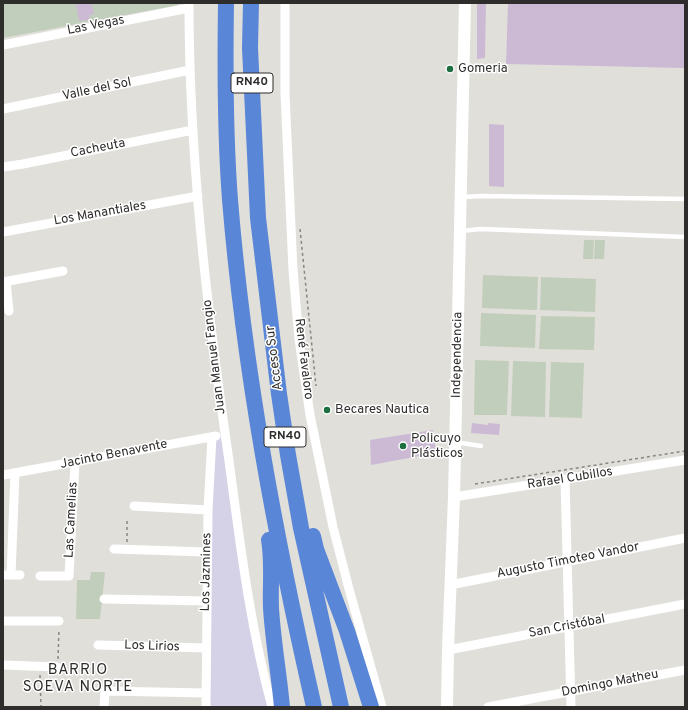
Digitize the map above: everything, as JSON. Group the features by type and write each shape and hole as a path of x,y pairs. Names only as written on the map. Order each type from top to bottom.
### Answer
{"highway":[{"name":"Acceso Sur","path":"226,3 225,70 230,199 244,331 264,463 291,606 314,707"},
{"name":"Acceso Sur","path":"251,3 250,48 259,225 279,394 288,455 316,600 341,707"},
{"path":"255,163 267,235 295,455 306,509 316,549 347,632 371,707"},
{"path":"244,331 243,375 270,544 273,627 282,707"}],"street":[{"name":"René Favaloro","path":"285,3 285,94 293,270 300,347 310,415 333,527 382,707"},
{"name":"Independencia","path":"447,707 462,197 465,3"},
{"name":"Las Vegas","path":"3,45 189,5"},
{"name":"Juan Manuel Fangio","path":"189,5 192,130 216,374 259,656 272,707"},
{"name":"Valle del Sol","path":"3,109 190,70"},
{"name":"Cacheuta","path":"3,166 23,164 192,130"},
{"name":"Los Manantiales","path":"3,232 198,196"},
{"path":"9,311 4,282 63,271"},
{"name":"Jacinto Benavente","path":"3,475 75,463 224,434"},
{"name":"Los Jazmines","path":"206,707 207,552 212,437"},
{"name":"Rafael Cubillos","path":"454,497 685,460"},
{"name":"Las Camelias","path":"40,576 69,576 75,463"},
{"path":"11,575 15,473"},
{"path":"564,479 571,707"},
{"path":"134,506 208,510"},
{"name":"Augusto Timoteo Vandor","path":"450,584 685,538"},
{"path":"114,549 207,552"},
{"path":"104,599 207,601"},
{"name":"San Cristóbal","path":"448,650 685,604"},
{"path":"3,621 59,622"},
{"name":"Los Lirios","path":"98,645 206,648"},
{"path":"3,665 57,667"},
{"name":"Domingo Matheu","path":"488,707 685,670"},
{"path":"104,707 105,691 206,693"}],"lane":[{"path":"462,197 685,199"},
{"path":"461,231 481,229 685,237"},
{"path":"455,442 482,446"}],"path":[{"path":"300,229 316,386"},
{"path":"475,484 685,451"},
{"path":"127,550 128,518"},
{"path":"57,667 59,622"},
{"path":"40,667 41,707"}],"shaded area":[{"path":"224,434 272,707 206,707 212,437"}],"green space":[{"path":"3,3 178,3 178,5 3,38"},
{"path":"584,240 594,240 593,259 583,259"},
{"path":"595,240 605,240 604,259 594,259"},
{"path":"483,275 538,277 537,310 482,308"},
{"path":"541,277 596,279 595,312 540,310"},
{"path":"481,313 536,315 535,348 480,346"},
{"path":"541,316 595,317 594,350 539,349"},
{"path":"475,360 509,361 507,415 474,415"},
{"path":"513,361 546,362 545,417 511,416"},
{"path":"551,362 584,363 582,418 549,417"},
{"path":"91,572 105,572 100,619 76,619 77,580 90,580"}],"building":[{"path":"76,3 91,3 94,14 89,15 90,20 79,21"},
{"path":"477,3 486,3 485,58 477,59"},
{"path":"508,3 685,3 685,68 506,64"},
{"path":"489,124 504,125 504,187 489,186"},
{"path":"472,423 488,425 488,423 500,424 499,435 471,433"},
{"name":"Policuyo Plásticos","path":"433,430 436,453 371,465 370,440"}],"place":[{"name":"Gomeria","path":"450,69"},
{"name":"Becares Nautica","path":"327,410"},
{"name":"Policuyo Plásticos","path":"403,446"}],"district":[{"name":"BARRIO SOEVA NORTE","path":"78,680"}]}
